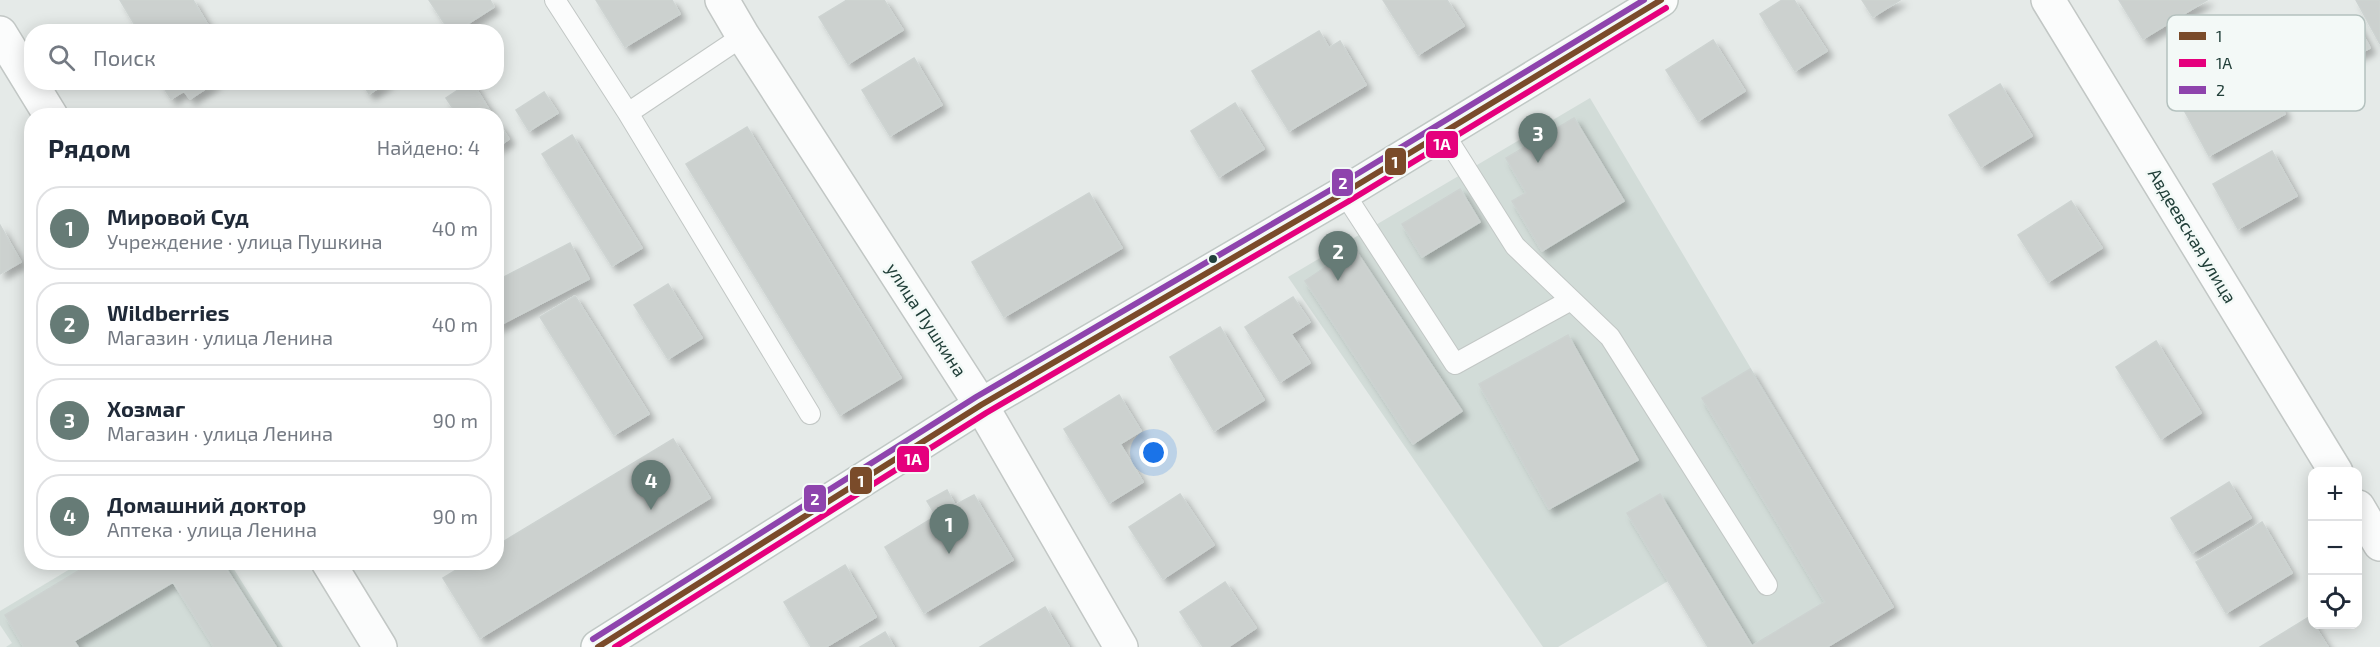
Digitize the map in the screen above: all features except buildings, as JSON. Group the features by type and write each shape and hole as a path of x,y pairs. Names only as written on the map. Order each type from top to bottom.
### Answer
{"street":[{"name":"улица Пушкина","path":"722,0 981,405 1120,647"},
{"path":"598,647 981,405 1344,193 1661,0"},
{"name":"Авдеевская улица","path":"2048,0 2334,467"},
{"path":"0,33 24,72"},
{"path":"35,90 46,108"},
{"path":"2362,514 2380,544"},
{"path":"333,570 380,647"}],"lane":[{"path":"555,0 628,113 810,414"},
{"path":"628,113 743,36"},
{"path":"1443,132 1515,246 1610,337 1767,585"},
{"path":"1344,193 1455,364 1571,300"}],"shaded area":[{"path":"1590,98 1893,607 1827,647 1708,647 1668,581 1558,647 1543,647 1288,277"},
{"path":"68,570 234,570 283,647 6,647 12,643 0,625 0,611"}],"transit line":[{"name":"2","path":"593,639 976,397 1339,185 1644,0"},
{"name":"1","path":"598,647 981,405 1344,193 1661,0"},
{"name":"1А","path":"615,647 986,413 1349,201 1666,8"}],"place":[{"name":"Хозмаг","path":"1538,163"},
{"name":"Wildberries","path":"1338,281"},
{"name":"Домашний доктор","path":"651,510"},
{"name":"Мировой Суд","path":"949,554"}]}
